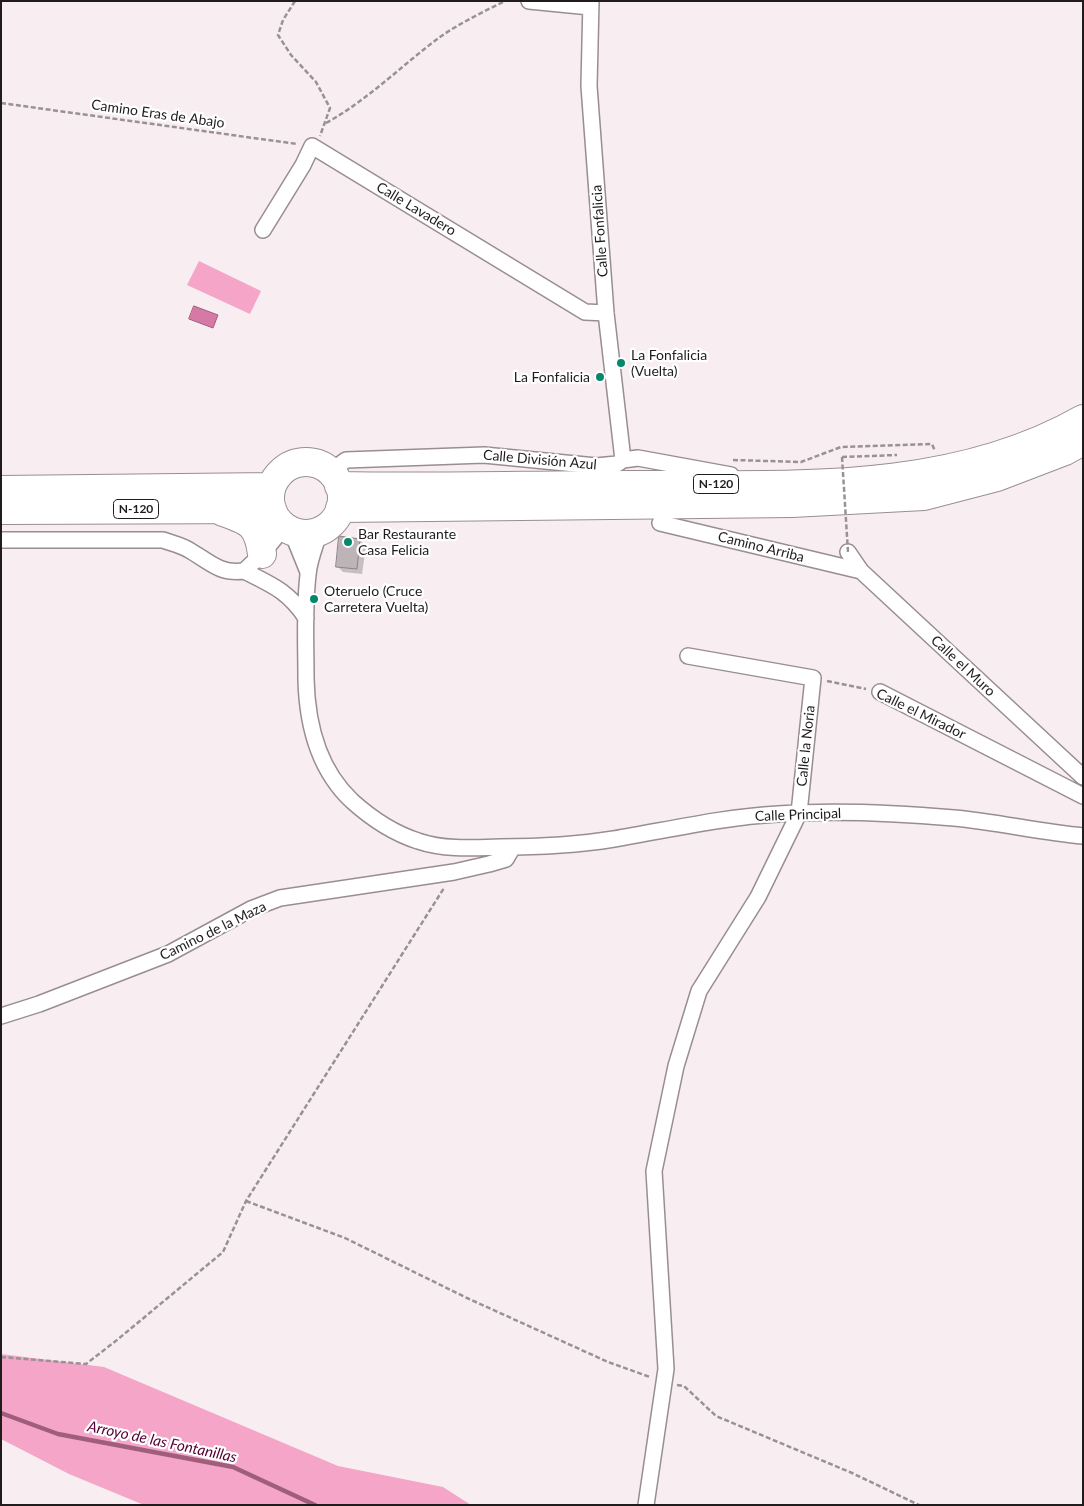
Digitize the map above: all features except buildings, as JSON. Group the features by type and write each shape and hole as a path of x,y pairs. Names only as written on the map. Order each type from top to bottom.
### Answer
{"highway":[{"name":"N-120","path":"336,489 781,484 882,479 940,470 984,460 1017,449 1083,419"},
{"name":"N-120","path":"280,513 282,471 298,463 316,464 336,489 792,503 924,496 998,477 1083,441"},
{"path":"320,530 332,521 336,489"},
{"name":"N-120","path":"1,490 280,513 306,533 320,530"},
{"name":"N-120","path":"1,510 212,509 280,513"},
{"path":"212,509 243,519 254,527 260,540 253,563"}],"street":[{"path":"529,1 591,4"},
{"name":"Calle Fonfalicia","path":"591,4 589,86 606,313 623,460"},
{"path":"263,230 303,165 312,146"},
{"name":"Calle Lavadero","path":"312,146 585,312 606,313"},
{"name":"Calle División Azul","path":"336,489 337,465 346,460 460,454 530,458 596,466 617,464 623,460 638,458 781,484"},
{"path":"1,540 162,540 187,548 217,567 231,572 253,563 280,513"},
{"path":"280,513 308,572"},
{"name":"Camino Arriba","path":"660,522 861,571"},
{"path":"308,572 320,530"},
{"name":"Calle el Muro","path":"848,552 861,571 1083,777"},
{"path":"253,563 278,588 296,602 306,618"},
{"name":"Calle Principal","path":"308,572 306,693 308,716 322,760 333,779 346,795 376,821 393,831 421,842 465,848 563,845 750,817 798,813 848,813 956,818 1083,836"},
{"path":"688,656 813,678"},
{"name":"Calle la Noria","path":"646,1505 666,1369 654,1171 676,1066 700,991 758,897 798,813 813,678"},
{"name":"Calle el Mirador","path":"880,692 1083,796"},
{"name":"Camino de la Maza","path":"1,1016 39,1004 168,954 251,909 280,898 454,872 506,859 513,847"}],"path":[{"path":"295,1 283,20 278,34 291,55 316,82 330,108 322,133 312,146"},
{"path":"325,124 342,115 365,98 440,37 505,1"},
{"name":"Camino Eras de Abajo","path":"1,103 312,146"},
{"path":"732,460 801,462 841,447 932,444 936,452 926,453"},
{"path":"848,552 842,457 898,454"},
{"name":"Calle el Mirador","path":"813,678 880,692"},
{"path":"1,1357 86,1364 118,1340 223,1252 246,1201 454,872"},
{"path":"246,1201 346,1238 476,1302 608,1362 664,1382 684,1386 716,1416 919,1505"}],"shaded area":[{"path":"199,261 261,291 250,314 187,285"},
{"path":"194,306 218,315 213,328 189,319"},
{"path":"1,1354 104,1367 338,1466 443,1487 471,1505 144,1505 69,1474 1,1439"}],"waterway":[{"name":"Arroyo de las Fontanillas","path":"1,1413 58,1434 233,1467 315,1505"}],"place":[{"name":"La Fonfalicia (Vuelta)","path":"621,363"},
{"name":"La Fonfalicia","path":"600,377"},
{"name":"Bar Restaurante Casa Felicia","path":"348,542"},
{"name":"Oteruelo (Cruce Carretera Vuelta)","path":"314,599"}]}
